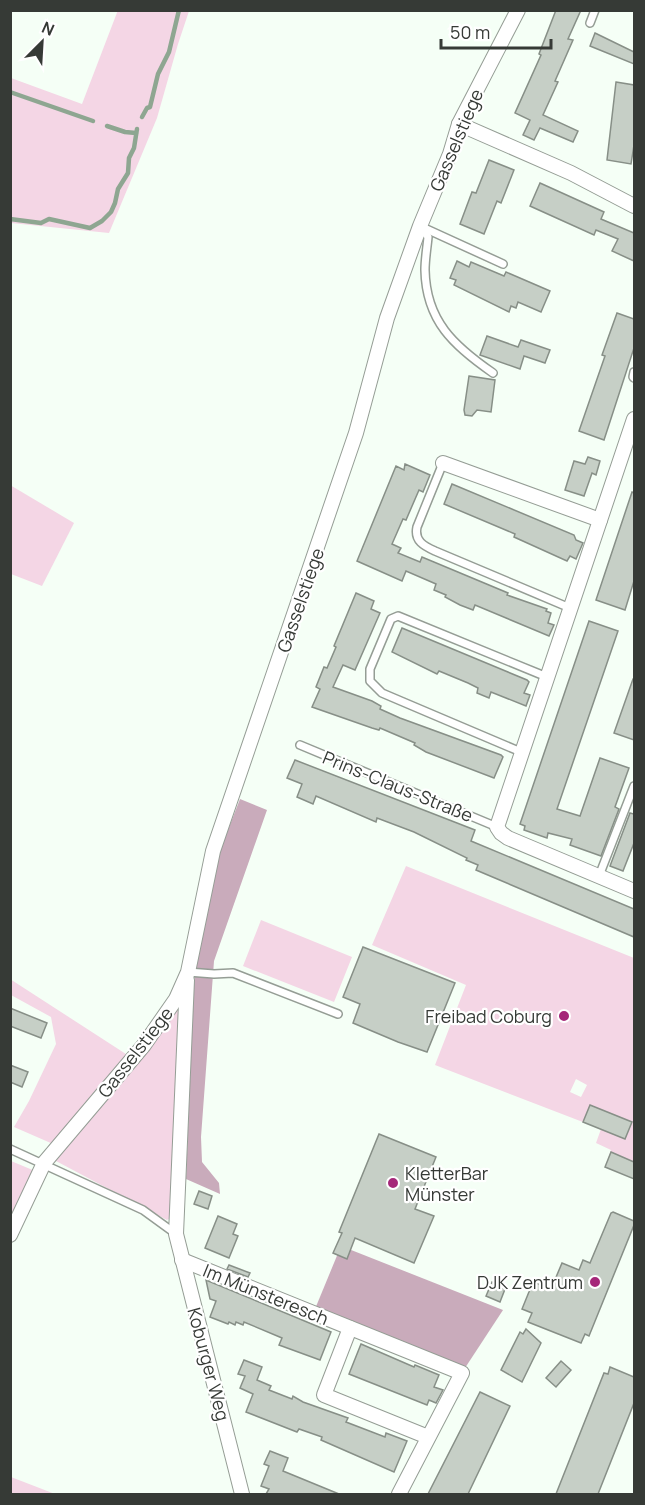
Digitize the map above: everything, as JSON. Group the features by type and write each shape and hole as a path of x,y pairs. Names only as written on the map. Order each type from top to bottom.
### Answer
{"street":[{"name":"Gasselstiege","path":"10,1235 44,1163 144,1045 176,999 188,972 213,851 356,433 387,318 420,226 450,154 459,124 518,10"},
{"path":"459,124 571,173 634,206"},
{"name":"Prins-Claus-Straße","path":"634,419 497,827 508,838 634,891"},
{"path":"443,463 600,520"},
{"name":"Koburger Weg","path":"188,972 176,1234 242,1494"},
{"name":"Im Münsteresch","path":"182,1260 462,1373 399,1494"},
{"name":"Im Münsteresch","path":"350,1328 324,1395 428,1437"}],"lane":[{"path":"590,23 596,10"},
{"path":"420,226 503,264"},
{"path":"420,226 428,237 426,282 429,301 435,317 455,343 493,373"},
{"path":"634,372 634,378"},
{"path":"443,463 417,527 416,535 420,542 435,551 570,608"},
{"path":"521,752 382,693 370,681 370,669 392,617 398,616 547,677"},
{"name":"Prins-Claus-Straße","path":"300,746 497,827"},
{"path":"599,876 634,786"},
{"path":"188,972 233,973 338,1014"},
{"path":"10,1149 142,1210 176,1234"}],"shaded area":[{"path":"118,10 189,11 157,118 109,233 11,223 11,78 82,104"},
{"path":"10,485 74,523 42,586 11,574"},
{"path":"240,799 267,810 214,961 201,1137 202,1162 219,1183 220,1194 186,1179 194,985 197,959 221,848"},
{"name":"Freibad Coburg","path":"406,866 634,958 634,1162 611,1152 605,1167 611,1150 596,1143 601,1129 625,1139 632,1122 590,1105 584,1122 599,1128 435,1065 466,985 372,945","holes":["576,1079 587,1085 581,1097 570,1092"]},
{"path":"261,920 352,957 334,1002 243,966"},
{"path":"10,979 129,1056 53,1144 14,1127 56,1044 51,1017 11,995"},
{"path":"183,998 172,1217 167,1220 56,1161 55,1156"},
{"path":"11,1161 35,1171 11,1224"},
{"path":"341,1246 503,1310 465,1368 315,1309"},
{"path":"11,1477 55,1494 11,1494"}],"building":[{"path":"556,10 581,10 568,39 573,40 555,81 558,82 543,115 578,131 573,142 540,128 534,140 523,135 530,120 515,113 541,55 539,54"},
{"path":"595,33 634,52 634,64 590,46"},
{"path":"616,82 634,85 634,145 631,164 607,160"},
{"path":"489,160 514,170 501,203 497,201 484,234 460,224 472,192 476,193"},
{"path":"540,183 604,212 601,219 634,233 634,261 612,251 618,239 596,230 594,235 530,206"},
{"path":"457,261 469,267 471,262 504,276 506,272 550,291 541,312 518,302 516,308 511,306 509,312 454,285 456,280 450,278"},
{"path":"617,313 634,319 634,348 604,440 579,431"},
{"path":"487,336 518,347 521,340 550,350 545,363 524,356 520,369 480,355"},
{"path":"469,376 495,380 491,412 477,410 472,416 465,415"},
{"path":"588,457 600,461 596,475 592,473 584,496 565,490 574,461 585,464"},
{"path":"405,464 430,475 423,492 419,490 406,520 403,519 392,544 401,548 398,553 420,562 422,557 508,593 507,595 547,609 546,611 551,613 548,623 554,625 549,636 475,605 473,610 460,605 434,590 436,584 406,571 402,581 357,561 396,466 404,470"},
{"path":"452,484 574,535 576,540 583,543 576,559 570,556 567,561 514,537 515,534 444,504"},
{"path":"632,492 634,493 634,581 625,610 596,600"},
{"path":"356,593 374,601 371,609 380,613 355,670 343,665 333,687 372,701 381,706 380,709 400,718 501,755 503,757 494,778 426,752 414,745 415,743 380,728 379,730 372,728 312,707 320,689 316,687 336,647 334,646"},
{"path":"589,621 618,631 557,809 580,816 600,758 629,768 615,807 619,809 601,856 570,845 572,839 548,833 547,838 524,830 525,826 520,824"},
{"path":"402,628 527,680 529,682 524,693 530,695 526,706 491,692 489,698 477,693 478,688 468,683 439,671 437,674 392,652"},
{"path":"634,679 634,740 614,733"},
{"path":"295,760 475,830 471,841 634,909 634,937 476,870 478,865 466,860 467,858 414,832 377,818 376,822 316,796 313,804 297,797 302,784 287,778"},
{"path":"630,813 634,814 634,843 623,871 610,866"},
{"path":"363,947 455,983 427,1052 353,1023 360,1004 343,997"},
{"path":"10,1008 47,1023 41,1038 10,1026"},
{"path":"10,1065 28,1072 22,1087 10,1082"},
{"path":"590,1105 632,1122 625,1139 583,1122"},
{"name":"KletterBar Münster","path":"379,1134 436,1157 415,1209 434,1216 414,1263 355,1238 347,1259 333,1253 342,1233 339,1232"},
{"path":"611,1152 634,1162 634,1179 605,1167"},
{"path":"199,1191 212,1196 208,1209 194,1204"},
{"path":"613,1212 634,1221 634,1225 589,1336 585,1334 581,1343 528,1322 532,1313 522,1309 533,1282 551,1289 562,1263 579,1270 583,1260 590,1263"},
{"path":"218,1216 237,1224 233,1234 238,1236 229,1258 205,1248"},
{"path":"229,1265 250,1273 248,1277 227,1269"},
{"path":"206,1280 331,1332 320,1360 279,1345 282,1338 244,1322 243,1325 236,1322 235,1325 229,1322 228,1324 210,1317 216,1301 210,1299"},
{"path":"492,1282 505,1289 500,1302 486,1296"},
{"path":"526,1329 541,1343 522,1382 501,1370 520,1332 523,1334"},
{"path":"361,1344 439,1375 434,1387 443,1390 436,1403 429,1400 427,1405 349,1374"},
{"path":"244,1360 262,1367 257,1380 271,1386 269,1390 292,1399 293,1396 303,1402 348,1418 346,1422 385,1437 386,1433 407,1441 394,1472 321,1440 322,1437 299,1429 297,1432 246,1412 253,1394 240,1388 245,1376 238,1374"},
{"path":"561,1361 571,1370 556,1387 546,1378"},
{"path":"610,1367 634,1377 634,1403 598,1494 556,1494 604,1373 608,1374"},
{"path":"480,1392 510,1406 468,1494 428,1494"},
{"path":"270,1451 288,1458 283,1471 339,1494 266,1494 269,1489 261,1486 269,1466 264,1464"}],"waterway":[{"path":"142,117 150,107 158,74 169,52 179,10"},
{"path":"10,92 93,121"},
{"path":"107,126 136,133"},
{"path":"10,219 41,223 49,219 90,228 102,221 111,212 118,189 128,173 129,158 134,148 137,129"}],"place":[{"name":"Freibad Coburg","path":"564,1016"},
{"name":"KletterBar Münster","path":"393,1183"},
{"name":"DJK Zentrum","path":"595,1282"}]}
